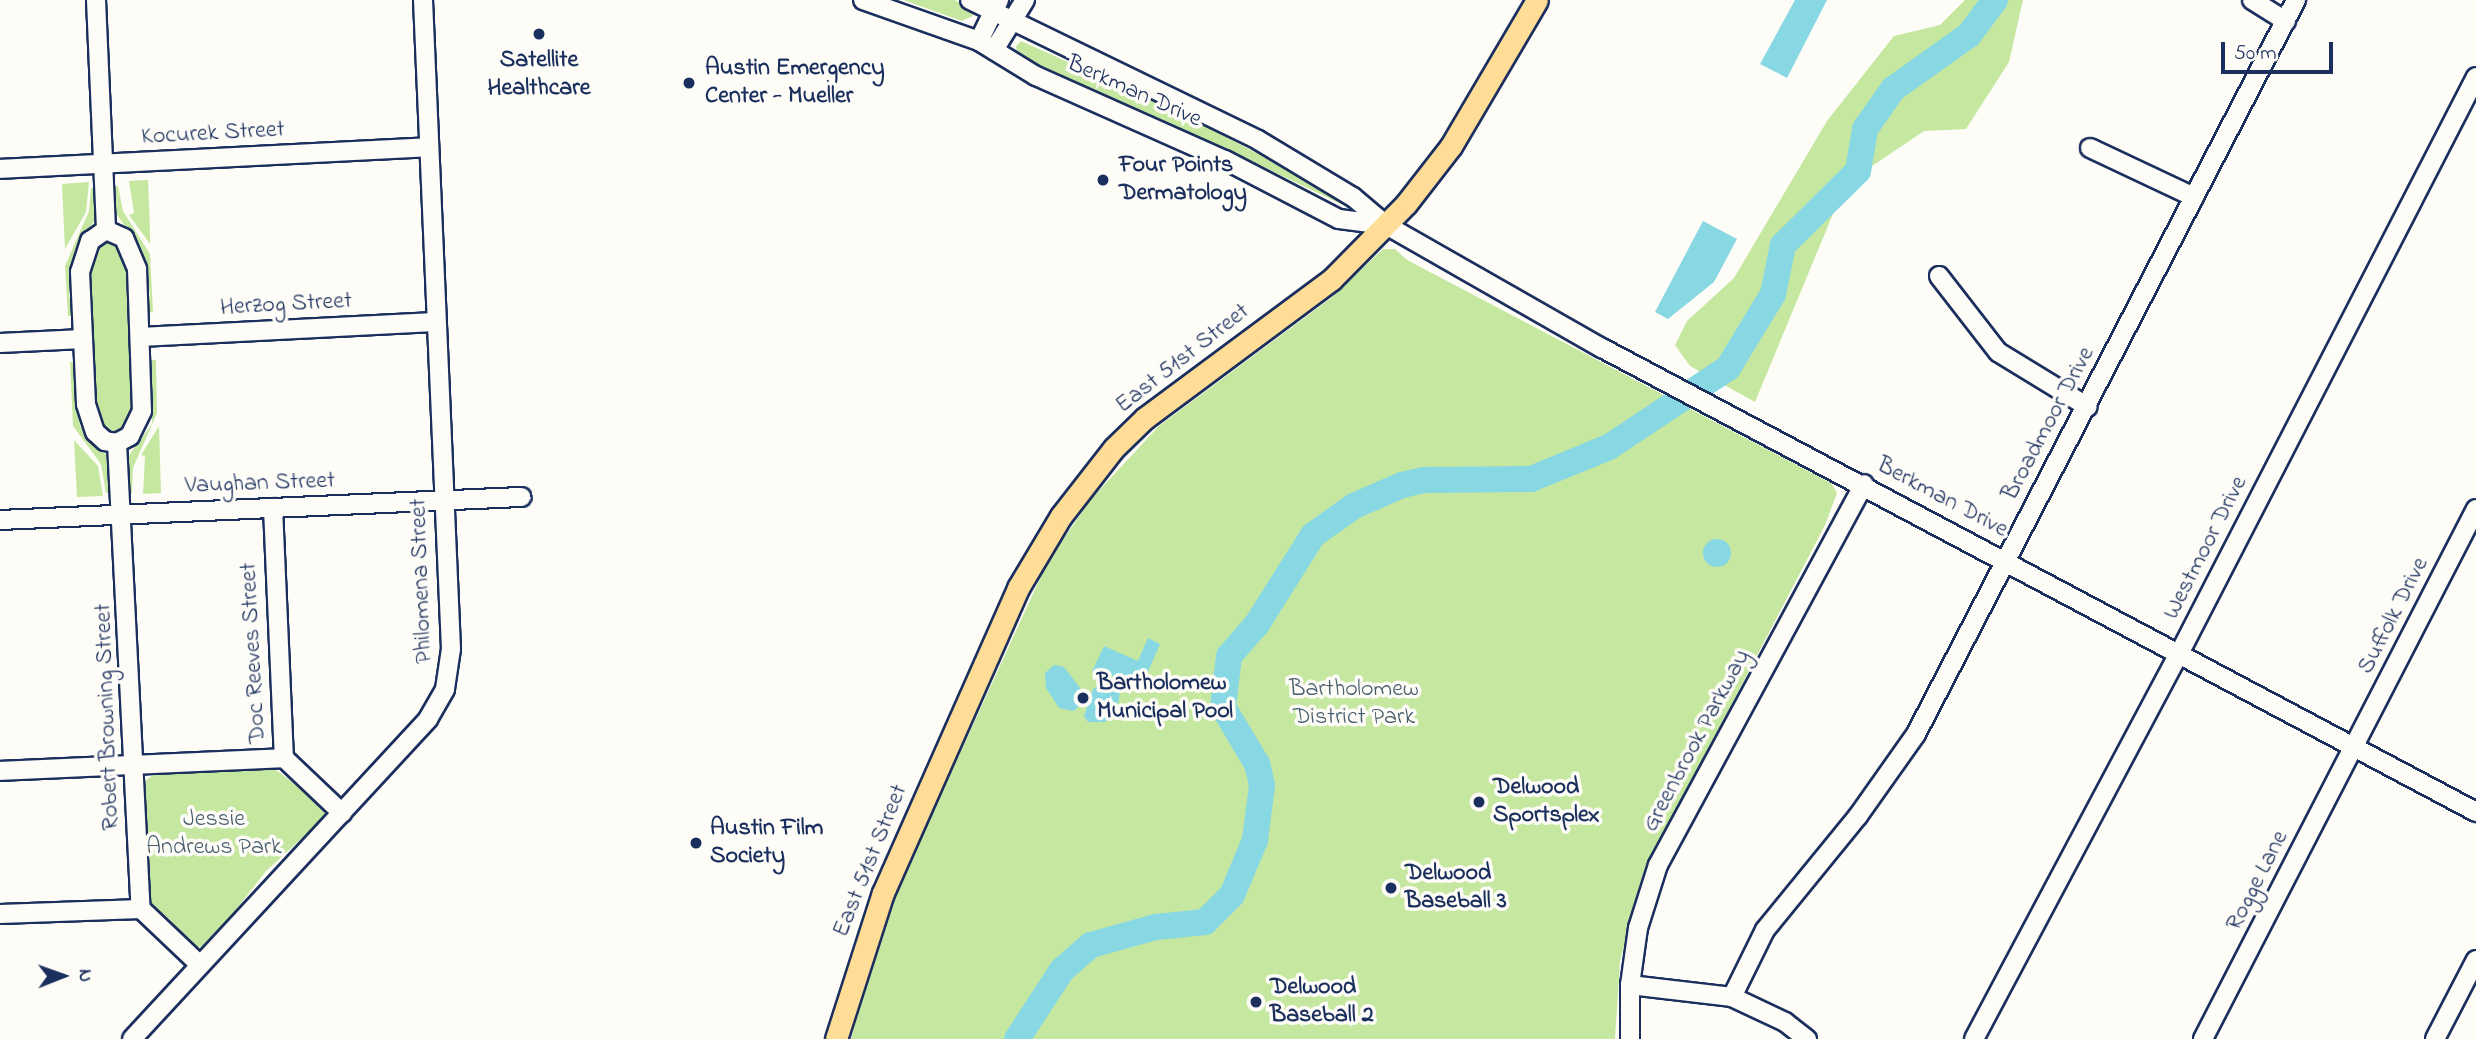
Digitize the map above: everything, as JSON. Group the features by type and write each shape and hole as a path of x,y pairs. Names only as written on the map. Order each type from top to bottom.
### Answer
{"main road":[{"name":"East 51st Street","path":"836,1039 883,892 1018,587 1061,516 1114,448 1145,418 1331,280 1385,225 1451,146 1537,0"}],"street":[{"path":"96,0 106,230"},
{"name":"Philomena Street","path":"132,1039 428,719 445,690 452,649 435,322 423,0"},
{"name":"Berkman Drive","path":"863,0 987,45 1036,76 1225,160 1339,219 1385,225"},
{"name":"Berkman Drive","path":"970,0 996,6 1014,21 1258,140 1353,197 1385,225 1672,384 2179,654 2356,745 2476,812"},
{"path":"987,45 1014,21 1025,0"},
{"path":"2252,0 2286,20"},
{"name":"Broadmoor Drive","path":"1732,997 1765,930 1858,816 1916,734 2004,559 2088,407 2296,0"},
{"path":"987,45 996,6"},
{"name":"Westmoor Drive","path":"1974,1039 2179,654 2476,77"},
{"name":"Kocurek Street","path":"0,169 428,148"},
{"path":"2090,148 2194,197"},
{"path":"106,230 124,238 133,251 140,337 142,411 130,436 117,443 106,441 89,421 83,339 81,263 90,241 106,230"},
{"path":"1940,276 1998,352 2088,407"},
{"name":"Herzog Street","path":"140,337 435,322"},
{"path":"0,343 83,339"},
{"name":"Robert Browning Street","path":"117,443 141,909"},
{"name":"Greenbrook Parkway","path":"1630,1039 1630,985 1639,928 1658,865 1864,484"},
{"name":"Vaughan Street","path":"0,520 522,497"},
{"name":"Doc Reeves Street","path":"273,508 284,758 342,813"},
{"name":"Suffolk Drive","path":"2356,745 2476,509"},
{"name":"Rogge Lane","path":"2203,1039 2356,745"},
{"path":"0,771 284,758"},
{"path":"0,914 141,909 200,965"},
{"path":"2435,1039 2476,960"},
{"path":"1630,985 1732,997 1785,1022 1807,1039"}],"green space":[{"path":"903,0 955,0 971,9 973,16 962,21"},
{"path":"1965,0 2023,0 2009,62 1966,129 1924,131 1869,168 1840,197 1755,402 1690,366 1675,345 1687,321 1734,278 1827,121 1894,36 1940,25"},
{"path":"1021,41 1173,109 1321,187 1345,206 1216,144 1041,69 1017,53 1016,46"},
{"path":"148,180 150,244 129,215 134,213 129,181"},
{"path":"89,182 86,212 65,249 62,184"},
{"path":"118,186 123,211 150,254 153,312 144,313 150,294 142,250 115,212 113,187"},
{"path":"96,187 95,220 77,244 71,268 69,296 77,316 68,316 65,266 89,211 91,188"},
{"path":"111,241 120,246 125,260 128,261 137,397 128,430 112,436 95,413 86,278 92,262 99,257 92,261 97,246"},
{"name":"Bartholomew District Park","path":"1383,249 1395,249 1407,260 1831,483 1837,493 1825,525 1643,874 1620,961 1615,1039 851,1039 871,961 898,889 1048,561 1092,498 1159,426 1331,298"},
{"path":"146,360 156,360 157,413 133,468 132,493 127,493 127,458 152,424 152,379"},
{"path":"70,362 79,362 76,383 80,426 106,455 110,493 106,493 101,464 73,426"},
{"path":"159,426 161,493 143,494 145,456 141,455"},
{"path":"74,440 98,466 103,496 77,497"},
{"name":"Jessie Andrews Park","path":"273,768 317,800 324,808 324,818 266,871 207,947 193,947 169,919 150,906 144,782 157,772"}],"water":[{"path":"1795,0 1827,0 1787,78 1760,64"},
{"path":"1703,221 1737,239 1714,282 1668,319 1655,312"},
{"path":"1717,539 1727,543 1731,553 1727,563 1717,567 1707,563 1703,553 1707,543"},
{"path":"1148,638 1160,644 1141,688 1101,671 1092,672 1104,646 1138,661"},
{"path":"1054,665 1064,667 1083,692 1083,702 1074,711 1059,708 1046,688 1045,673"},
{"path":"1107,680 1120,691 1117,711 1105,722 1088,722 1084,716 1093,689"}],"waterway":[{"path":"1017,1039 1062,970 1091,945 1156,927 1205,922 1232,895 1255,840 1262,785 1257,764 1223,707 1229,656 1257,624 1313,535 1354,506 1402,485 1424,480 1531,479 1609,447 1728,368 1773,294 1783,245 1858,171 1865,129 1893,89 1969,35 1995,0"}],"place":[{"name":"Satellite Healthcare","path":"539,34"},
{"name":"Austin Emergency Center - Mueller","path":"689,83"},
{"name":"Four Points Dermatology","path":"1103,180"},
{"name":"Bartholomew Municipal Pool","path":"1083,698"},
{"name":"Delwood Sportsplex","path":"1479,802"},
{"name":"Austin Film Society","path":"696,843"},
{"name":"Delwood Baseball 3","path":"1391,888"},
{"name":"Delwood Baseball 2","path":"1256,1002"}]}
